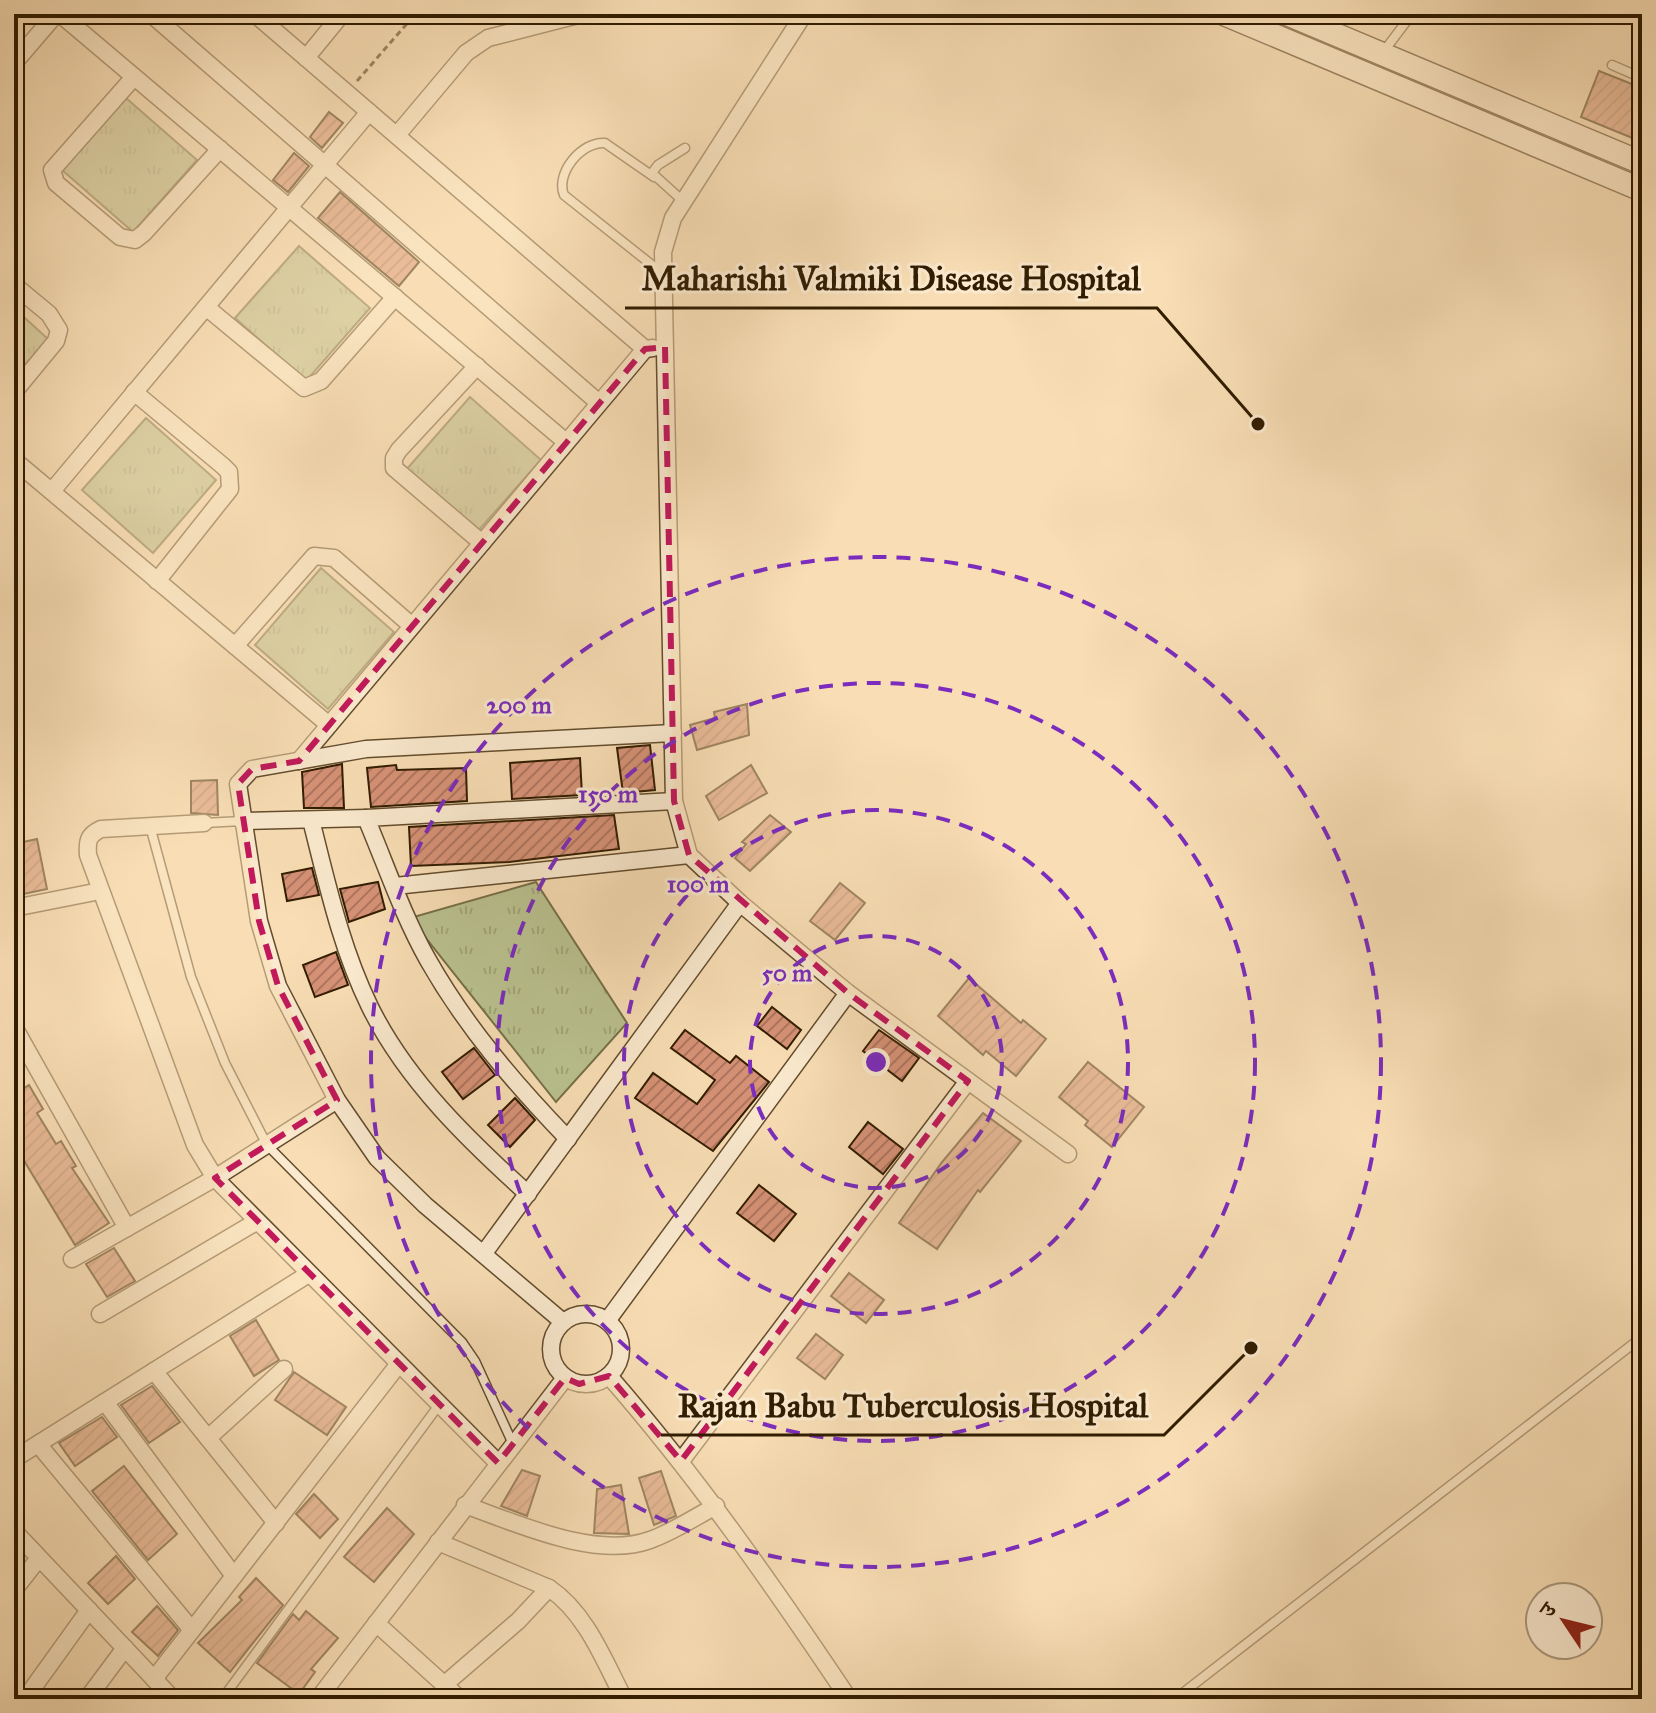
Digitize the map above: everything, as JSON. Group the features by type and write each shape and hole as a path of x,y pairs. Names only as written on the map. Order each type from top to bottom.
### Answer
{"main road":[{"path":"1224,14 1642,190"},
{"path":"1287,14 1642,163"},
{"path":"1570,160 1578,136"}],"street":[{"path":"14,63 58,14 566,442"},
{"path":"151,14 599,403"},
{"path":"255,14 645,349"},
{"path":"306,58 342,14"},
{"path":"397,135 466,53 488,38 522,20 582,14"},
{"path":"804,14 684,202 667,237 664,274 674,801 689,855 740,903 848,993 1068,1154"},
{"path":"134,77 52,170 56,183 109,228 120,237 135,240 220,149"},
{"path":"52,491 369,112"},
{"path":"14,285 49,314 59,330 56,341 14,392"},
{"path":"206,307 304,388 321,381 395,297"},
{"path":"299,761 645,349 665,347"},
{"path":"477,366 399,450 394,458 394,468 482,543"},
{"path":"134,392 223,466 231,482 230,489 157,581"},
{"path":"14,460 329,725"},
{"path":"235,646 314,556 334,558 412,626"},
{"path":"563,1322 425,1205 377,1158 337,1100 278,986 259,921 238,784 252,769 366,749 673,733"},
{"path":"242,821 366,818 674,801"},
{"path":"366,818 426,958 471,1029 568,1139"},
{"path":"311,820 341,936 370,1008 448,1118 528,1194"},
{"path":"204,823 101,829 92,834 87,842 100,891 195,1145 215,1178 256,1222 498,1463"},
{"path":"395,886 689,855"},
{"path":"14,908 100,891"},
{"path":"484,1253 740,903"},
{"path":"607,1321 848,993"},
{"path":"14,1027 127,1228"},
{"path":"681,1461 968,1081"},
{"path":"72,1259 215,1178 337,1100"},
{"path":"100,1314 256,1222"},
{"path":"14,1459 307,1275"},
{"path":"593,1314 607,1321 618,1333 621,1348 618,1364 609,1376 595,1384 579,1384 565,1378 554,1366 550,1351 553,1335 563,1322 577,1315 593,1314"},
{"path":"154,1679 398,1365"},
{"path":"208,1438 284,1369"},
{"path":"154,1371 276,1523"},
{"path":"609,1376 716,1506 849,1699"},
{"path":"318,1699 565,1378"},
{"path":"105,1402 234,1576"},
{"path":"38,1444 192,1630"},
{"path":"465,1505 539,1531 580,1542 614,1545 649,1541 716,1506"},
{"path":"14,1531 173,1699"},
{"path":"438,1542 549,1588 576,1611 624,1699"},
{"path":"14,1590 39,1558"},
{"path":"445,1684 518,1621 549,1588"},
{"path":"25,1699 89,1610"},
{"path":"376,1623 460,1699"},
{"path":"87,1699 125,1648"}],"lane":[{"path":"1372,77 1382,54 1412,14"},
{"path":"1612,65 1642,78"},
{"path":"664,274 564,195 561,178 586,147 596,142 605,143 684,202"},
{"path":"654,177 654,169 685,148"},
{"path":"204,823 242,821"},
{"path":"150,826 191,977 225,1063 267,1145 462,1342 475,1361 513,1444"},
{"path":"1175,1699 1642,1337"},
{"path":"222,1699 439,1405"}],"path":[{"path":"347,93 411,19"}],"highlighted area":[{"path":"665,347 674,801 689,855 848,993 968,1081 681,1461 609,1376 579,1384 565,1378 498,1463 215,1178 337,1100 278,986 259,921 238,784 252,769 299,761 645,349"}],"green space":[{"path":"126,98 197,160 133,232 62,170"},
{"path":"299,246 370,308 306,381 235,318"},
{"path":"14,308 48,339 14,377"},
{"path":"470,397 541,460 477,532 406,470"},
{"path":"146,418 216,480 153,553 82,490"},
{"path":"321,568 394,632 328,709 255,645"},
{"path":"536,882 627,1023 556,1102 410,918"}],"building":[{"path":"1599,71 1642,88 1642,142 1581,117"},
{"path":"329,112 343,123 322,148 310,137"},
{"path":"294,153 309,166 288,192 273,180"},
{"path":"340,192 419,262 399,286 318,218"},
{"path":"747,704 749,735 697,750 690,725 715,718 714,712"},
{"path":"650,745 655,790 623,793 617,748"},
{"path":"580,758 582,795 512,799 510,763"},
{"path":"342,764 344,808 304,808 302,772"},
{"path":"396,765 397,770 466,768 467,801 371,807 367,768"},
{"path":"751,765 767,793 719,820 706,796"},
{"path":"217,780 218,815 191,813 191,781"},
{"path":"614,815 619,849 509,862 411,866 409,827"},
{"path":"770,815 791,832 750,871 735,858 746,844 742,842"},
{"path":"37,839 47,889 14,896 14,844"},
{"path":"312,868 319,895 287,901 282,874"},
{"path":"378,882 385,909 349,922 340,889"},
{"path":"840,883 865,903 835,940 810,921"},
{"path":"336,952 348,985 315,997 303,965"},
{"path":"969,978 1021,1023 1023,1020 1046,1039 1016,1076 986,1051 983,1055 938,1016"},
{"path":"772,1007 801,1030 787,1049 757,1026"},
{"path":"685,1030 730,1063 736,1056 769,1082 713,1151 635,1098 653,1073 697,1104 715,1080 671,1048"},
{"path":"879,1030 919,1058 902,1081 863,1051"},
{"path":"474,1048 495,1075 463,1099 442,1072"},
{"path":"1088,1062 1144,1107 1112,1147 1085,1125 1088,1121 1059,1097"},
{"path":"29,1085 43,1109 37,1113 56,1144 61,1141 76,1166 72,1168 109,1223 75,1245 23,1159 20,1161 14,1151 14,1095"},
{"path":"515,1098 535,1120 510,1147 488,1125"},
{"path":"983,1113 1021,1141 980,1192 978,1190 937,1249 899,1223 942,1162"},
{"path":"868,1122 903,1149 883,1174 849,1147"},
{"path":"759,1185 796,1214 774,1241 737,1213"},
{"path":"114,1248 135,1281 107,1297 86,1264"},
{"path":"849,1273 884,1300 866,1323 831,1296"},
{"path":"256,1320 279,1360 254,1376 230,1336"},
{"path":"816,1334 843,1355 825,1379 797,1358"},
{"path":"294,1372 346,1407 327,1435 275,1400"},
{"path":"152,1386 180,1422 149,1443 121,1405"},
{"path":"102,1417 117,1437 75,1466 59,1443"},
{"path":"124,1466 177,1534 148,1560 92,1491"},
{"path":"522,1470 540,1476 527,1516 501,1506"},
{"path":"661,1471 676,1516 654,1525 639,1478"},
{"path":"621,1485 629,1534 594,1533 597,1489"},
{"path":"314,1494 338,1519 320,1538 296,1514"},
{"path":"387,1508 414,1534 374,1582 344,1557"},
{"path":"116,1556 135,1579 108,1604 88,1583"},
{"path":"256,1578 283,1605 230,1672 198,1643 242,1600 239,1597"},
{"path":"157,1606 178,1630 158,1656 132,1632"},
{"path":"306,1611 338,1638 311,1669 315,1672 299,1694 257,1663 293,1614 299,1620"}],"place":[{"name":"Maharishi Valmiki Disease Hospital","path":"1258,424"},
{"name":"Rajan Babu Tuberculosis Hospital","path":"1251,1348"}]}
